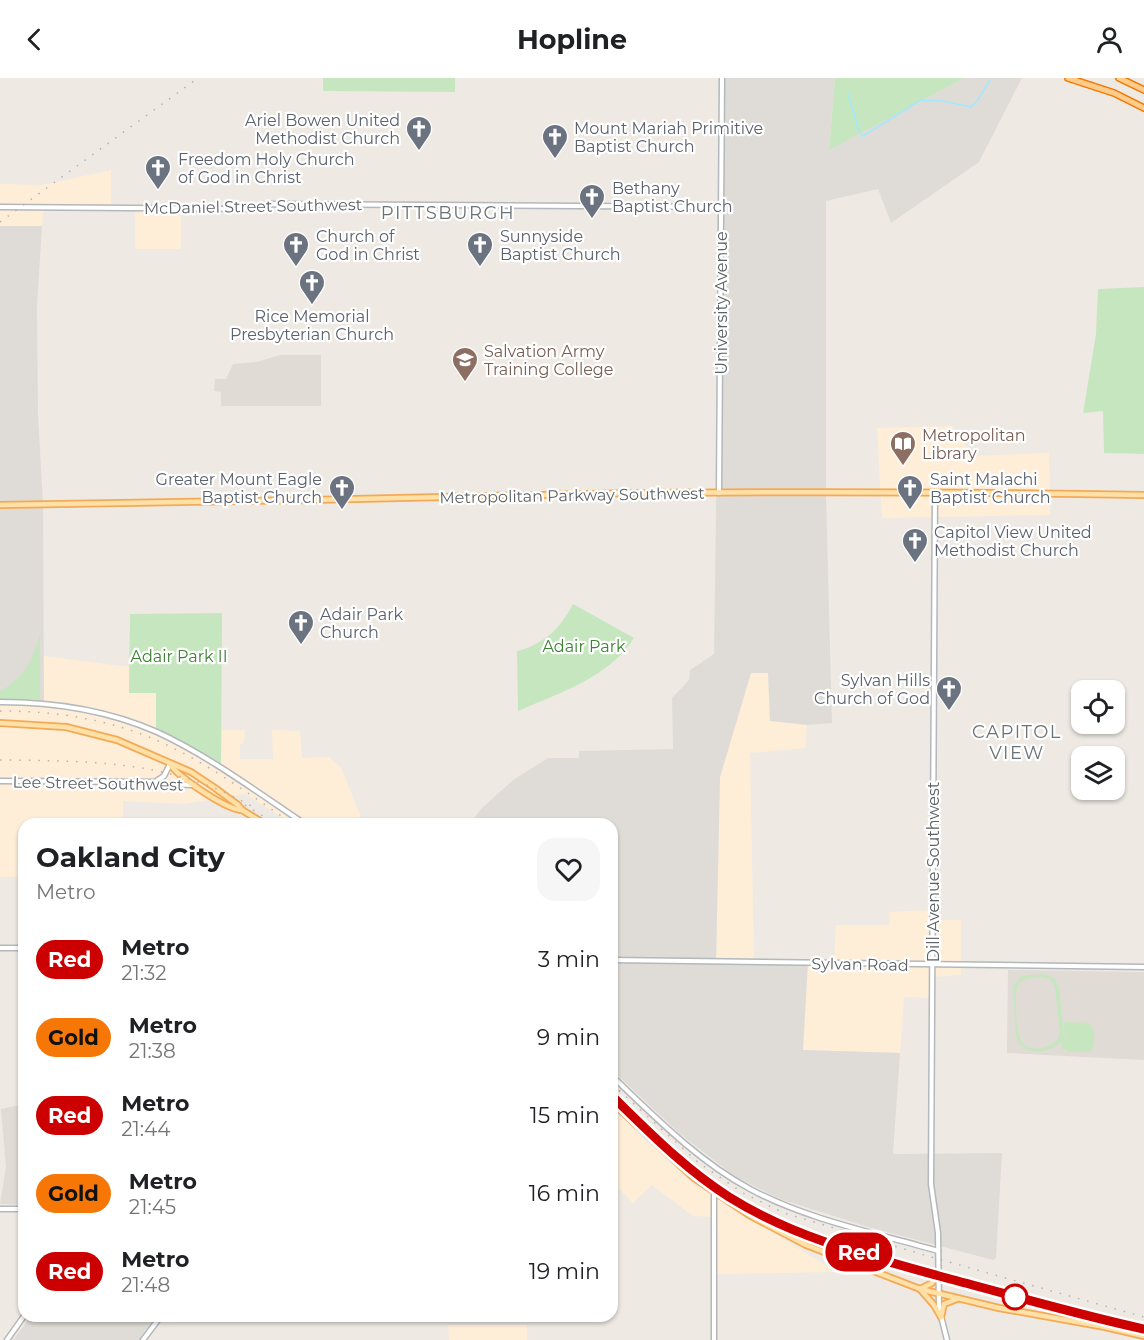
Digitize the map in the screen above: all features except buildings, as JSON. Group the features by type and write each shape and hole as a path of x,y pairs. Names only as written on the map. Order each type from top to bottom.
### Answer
{"highway":[{"path":"1068,78 1114,93 1144,108"},
{"path":"1119,78 1144,90"}],"main road":[{"name":"Metropolitan Parkway Southwest","path":"0,505 719,493 935,492 1144,495"},
{"path":"0,723 48,725 103,736 147,752 181,767 215,788 255,818"},
{"path":"170,764 175,771 230,808 242,810"},
{"path":"618,1108 670,1157 714,1192 772,1228 806,1245 920,1289 999,1308 1109,1327 1144,1336"},
{"path":"920,1289 932,1282 938,1274"},
{"path":"920,1289 941,1317"},
{"path":"941,1317 947,1302 963,1298"}],"street":[{"name":"University Avenue","path":"719,493 722,78"},
{"name":"McDaniel Street Southwest","path":"0,207 256,210 267,204 278,204 721,207"},
{"name":"Dill Avenue Southwest","path":"935,492 931,1184 937,1222 938,1293 947,1340"},
{"path":"0,702 43,703 86,710 129,721 156,732 217,766 296,818"},
{"path":"155,782 164,776 170,764"},
{"name":"Lee Street Southwest","path":"0,781 155,782 196,785"},
{"path":"0,948 18,948"},
{"name":"Sylvan Road","path":"618,960 1144,967"},
{"path":"618,1082 688,1146 714,1167 750,1189 776,1202 812,1215 938,1251"},
{"path":"714,1192 714,1340"},
{"path":"0,1209 18,1209"},
{"path":"7,1340 20,1322"},
{"path":"143,1340 156,1322"}],"shaded area":[{"path":"722,78 835,78 829,149 964,78 1022,78 979,162 891,223 878,189 826,201 826,494 832,723 807,725 770,721 768,673 751,673 720,777 716,962 808,962 803,1050 900,1053 893,1154 1002,1153 996,1258 993,1260 868,1227 780,1199 736,1177 680,1134 618,1076 618,818 474,818 513,780 548,758 579,758 579,751 673,749 672,698 689,680 690,670 714,654"},
{"path":"111,170 111,209 44,208 42,226 0,226 0,184 43,185"},
{"path":"135,209 181,209 181,249 135,249"},
{"path":"0,226 42,226 37,307 38,414 43,504 44,702 0,702"},
{"path":"280,355 321,355 321,406 221,406 221,392 214,391 215,379 226,379 233,364 257,362"},
{"path":"952,426 973,456 1049,453 1050,515 882,518 877,428"},
{"path":"43,656 129,667 129,692 157,692 221,763 222,730 245,730 244,743 240,744 240,759 273,759 272,730 300,731 302,758 329,757 342,769 361,818 283,818 245,794 184,804 123,801 123,818 18,818 18,877 0,877 0,702 43,702"},
{"path":"751,673 768,673 770,721 807,725 805,748 750,753 754,962 716,962 720,777"},
{"path":"934,910 934,920 961,920 961,975 932,977 932,998 904,997 900,1053 803,1050 808,962 834,962 836,925 889,925 890,912"},
{"path":"1008,970 1144,972 1144,1060 1007,1053"},
{"path":"18,1105 18,1205 0,1204 6,1167 1,1109"},
{"path":"618,1115 693,1184 837,1272 717,1274 716,1217 693,1216 652,1185 633,1203 618,1188"},
{"path":"26,1322 154,1322 140,1340 13,1340"},
{"path":"448,1325 527,1325 527,1340 449,1340"}],"green space":[{"path":"323,78 455,78 455,92 323,91"},
{"path":"835,78 964,78 829,150"},
{"path":"1144,287 1144,454 1104,453 1103,411 1083,413 1096,334 1098,289"},
{"name":"Adair Park","path":"573,604 634,638 624,652 598,673 518,711 517,651 551,634"},
{"name":"Adair Park II","path":"222,613 221,763 217,766 156,732 156,693 129,693 130,614"},
{"path":"40,633 40,699 0,699 0,691 16,680 27,667"},
{"path":"1044,974 1054,978 1059,987 1065,1048 1064,1022 1088,1023 1094,1033 1091,1052 1068,1052 1062,1049 1061,1042 1042,1051 1029,1050 1019,1043 1016,1036 1013,986 1022,976","holes":["1041,977 1050,979 1055,987 1060,1034 1058,1039 1049,1046 1031,1048 1022,1042 1018,1031 1017,987 1021,981 1026,979"]}],"waterway":[{"path":"848,94 860,133 863,136 921,100 943,101 971,107 990,80"}],"railway":[{"path":"0,222 198,78"},
{"path":"0,711 65,715 108,724 149,737 201,763 284,818"},
{"path":"0,760 66,761 130,766 192,780 253,807"},
{"path":"245,805 266,818"},
{"path":"618,1089 699,1163 743,1193 784,1213 1144,1317"},
{"path":"618,1102 668,1150 713,1186 781,1224 836,1246 893,1263 1144,1329"}],"metro line":[{"name":"Red","path":"618,1102 670,1152 698,1175 753,1211 781,1224 878,1258 1144,1329"}],"place":[{"name":"Ariel Bowen United Methodist Church","path":"419,152"},
{"name":"Mount Mariah Primitive Baptist Church","path":"555,160"},
{"name":"Freedom Holy Church of God in Christ","path":"158,191"},
{"name":"Bethany Baptist Church","path":"592,220"},
{"name":"Church of God in Christ","path":"296,268"},
{"name":"Sunnyside Baptist Church","path":"480,268"},
{"name":"Rice Memorial Presbyterian Church","path":"312,306"},
{"name":"Salvation Army Training College","path":"465,383"},
{"name":"Metropolitan Library","path":"903,467"},
{"name":"Greater Mount Eagle Baptist Church","path":"342,511"},
{"name":"Saint Malachi Baptist Church","path":"910,511"},
{"name":"Capitol View United Methodist Church","path":"915,564"},
{"name":"Adair Park Church","path":"301,646"},
{"name":"Sylvan Hills Church of God","path":"949,712"}],"district":[{"name":"PITTSBURGH","path":"448,213"},
{"name":"CAPITOL VIEW","path":"1017,742"}]}
